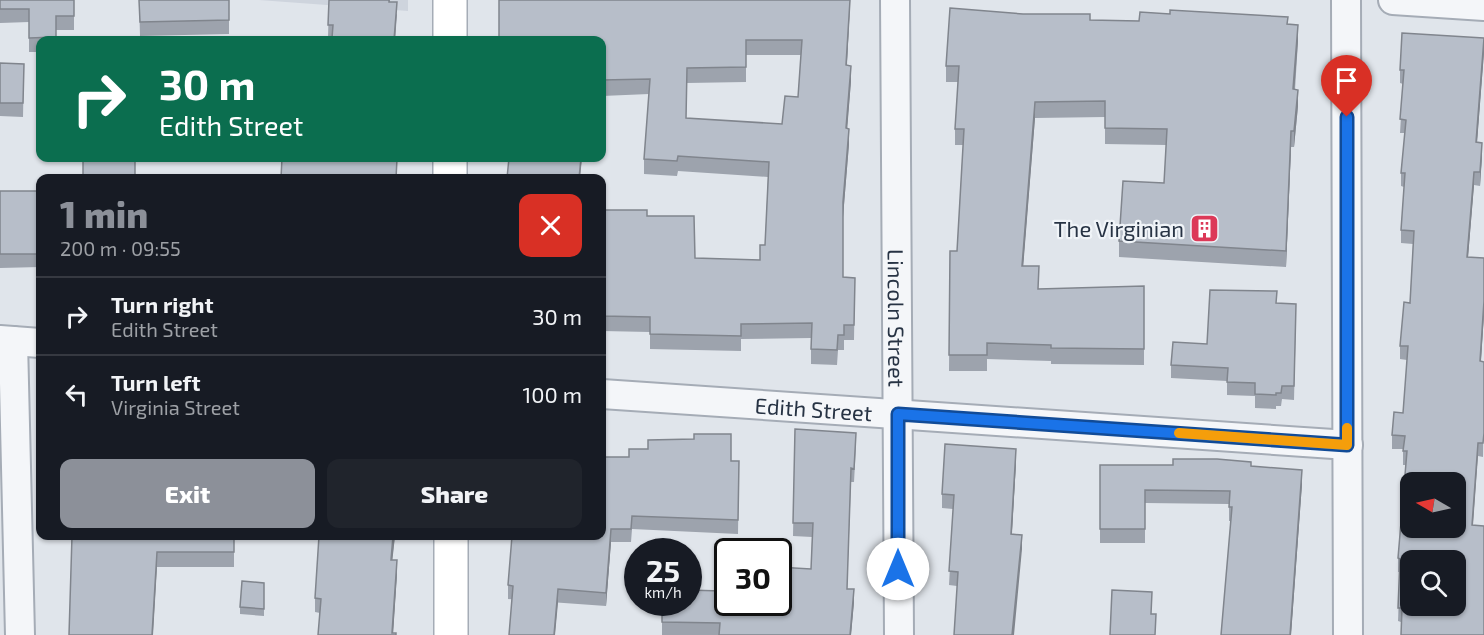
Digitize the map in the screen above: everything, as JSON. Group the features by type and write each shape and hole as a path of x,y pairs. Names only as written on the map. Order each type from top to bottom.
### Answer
{"street":[{"path":"450,0 450,36"},
{"name":"Lincoln Street","path":"895,0 899,635"},
{"path":"1346,0 1348,635"},
{"path":"1394,0 1484,6"},
{"path":"20,635 6,341 36,343"},
{"name":"Edith Street","path":"606,394 1347,445"},
{"path":"451,540 451,635"}],"shaded area":[{"path":"259,0 408,0 408,11"}],"building":[{"path":"0,0 74,0 74,16 56,16 56,36 29,38 29,9 0,9"},
{"path":"139,0 229,0 229,20 140,22"},
{"path":"329,0 397,2 394,36 332,36 333,25 328,25"},
{"path":"499,0 850,0 846,65 851,66 843,202 843,277 855,278 854,325 844,325 844,335 838,335 837,350 811,349 812,323 741,324 741,336 650,334 650,317 606,316 606,210 647,210 647,216 694,216 695,258 760,260 760,245 765,245 769,162 678,156 677,161 644,159 650,79 606,80 606,36 499,36","holes":["746,40 802,40 798,97 785,96 782,124 686,118 687,68 746,67"]},
{"path":"950,8 1023,14 1090,14 1090,20 1139,21 1140,12 1170,14 1170,10 1288,17 1287,24 1298,25 1293,89 1298,90 1294,131 1291,131 1286,251 1119,241 1123,181 1164,183 1167,129 1105,128 1105,101 1035,102 1022,266 1039,266 1038,289 1144,286 1144,349 1051,348 1051,345 987,343 987,355 949,355 950,251 957,251 964,129 955,129 959,66 946,66"},
{"path":"1402,33 1484,38 1476,142 1482,143 1480,172 1474,172 1467,257 1484,258 1480,361 1484,362 1484,433 1483,443 1478,443 1472,525 1484,526 1484,635 1401,635 1402,616 1466,616 1466,550 1400,550 1400,559 1398,558 1400,534 1400,538 1466,538 1466,472 1405,472 1407,451 1403,451 1405,436 1392,435 1394,412 1403,413 1408,346 1400,346 1404,302 1410,303 1414,231 1401,230 1405,173 1401,173 1406,120 1400,119 1404,70 1400,70"},
{"path":"0,63 24,64 23,103 0,103"},
{"path":"83,162 135,162 135,174 83,174"},
{"path":"282,162 397,162 396,174 281,174"},
{"path":"509,162 581,162 579,174 507,174"},
{"path":"0,191 36,191 36,254 0,254"},
{"path":"1210,290 1277,291 1276,303 1296,304 1294,386 1282,386 1281,393 1276,393 1276,395 1255,394 1255,383 1227,382 1228,368 1171,365 1173,342 1207,344"},
{"path":"795,429 856,433 854,469 851,468 847,589 854,589 850,635 719,635 720,623 662,622 662,616 702,616 702,590 714,591 714,616 792,616 792,568 811,569 813,523 793,523"},
{"path":"694,434 731,434 731,461 739,461 738,520 632,516 631,529 611,529 606,593 558,589 554,635 509,635 513,586 508,585 512,540 606,540 606,457 629,457 629,449 648,449 648,440 694,439"},
{"path":"945,444 1016,449 1011,534 1022,535 1012,635 954,635 958,572 949,571 954,495 942,494"},
{"path":"1173,459 1217,459 1251,462 1251,466 1302,470 1290,635 1221,635 1232,507 1229,507 1230,491 1145,490 1145,529 1100,529 1100,465 1173,465"},
{"path":"72,540 234,540 234,552 157,552 152,635 69,635"},
{"path":"319,540 393,540 391,560 397,560 392,633 396,635 318,635 321,599 315,598"},
{"path":"1400,559 1400,608 1398,608"},
{"path":"242,581 264,583 264,609 240,607"},
{"path":"1112,590 1152,592 1151,614 1156,614 1155,635 1110,635"}],"slow traffic":[{"path":"1179,433 1347,445 1347,428"}],"place":[{"name":"The Virginian","path":"1205,228"}],"route":[{"path":"898,569 898,414 1347,445 1347,117"}]}
